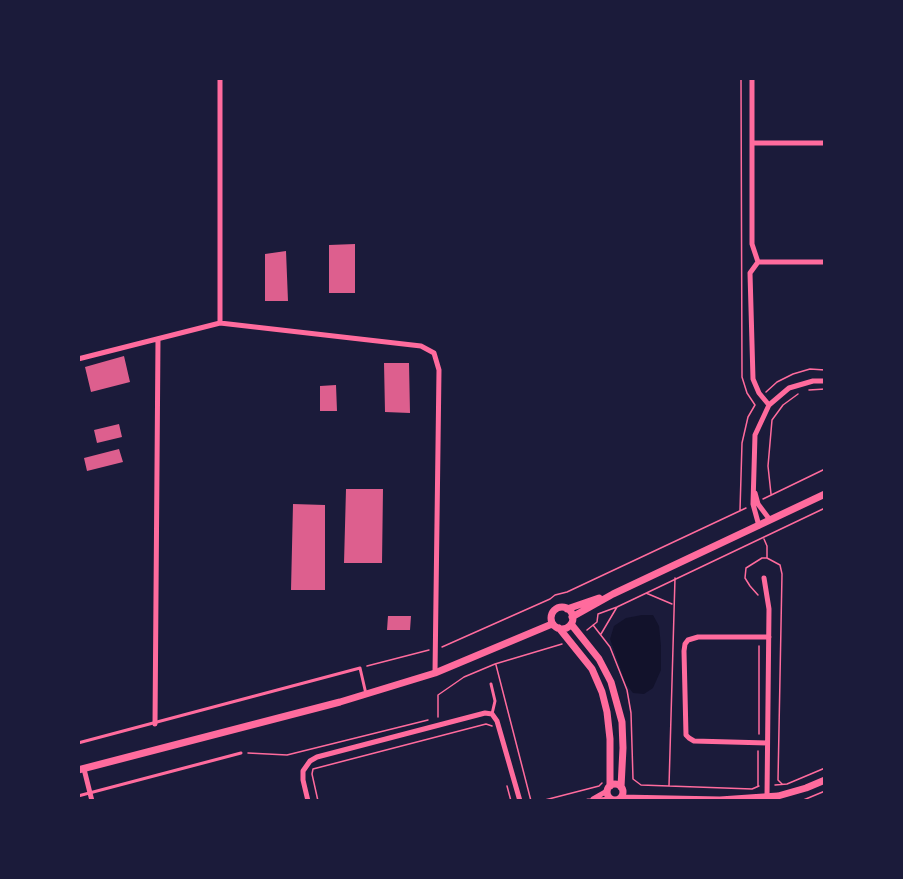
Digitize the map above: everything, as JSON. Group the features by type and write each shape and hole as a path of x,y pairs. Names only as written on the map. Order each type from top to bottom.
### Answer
{"street":[{"path":"220,78 220,323"},
{"path":"752,78 752,244 758,262"},
{"path":"752,143 825,143"},
{"path":"758,262 825,262"},
{"path":"758,262 750,273 753,379 759,393 769,405"},
{"path":"78,359 220,323 421,345 434,353 439,370 435,673"},
{"path":"155,724 158,339"},
{"path":"759,526 754,486 755,435 769,405 789,388 813,381 825,381"},
{"path":"554,623 556,609 567,609 613,594 825,494"},
{"path":"755,503 770,520"},
{"path":"764,578 769,609 767,796"},
{"path":"92,801 81,769 366,694 435,673 554,623 565,628 613,594"},
{"path":"567,609 580,636 599,659 617,700 622,722 621,798"},
{"path":"554,623 592,669 602,692 610,739 608,789 616,801 621,798 720,800 791,794 825,780"},
{"path":"767,743 694,741 686,735 684,651 685,644 692,638 769,637"},
{"path":"308,801 303,771 305,766 317,757 485,713 492,714 497,721 520,801"},
{"path":"589,801 616,784 645,798"}],"lane":[{"path":"78,743 360,668 366,694"},
{"path":"491,684 495,701 492,714"},
{"path":"78,796 241,753"}],"path":[{"path":"740,511 742,443 748,417 755,405 747,393 742,377 741,78"},
{"path":"771,495 768,466 772,420 783,405 794,396 809,390 825,389"},
{"path":"360,668 421,651 435,650 555,595 567,592 825,469"},
{"path":"580,636 597,622 598,614 825,508"},
{"path":"763,538 767,546 767,558"},
{"path":"675,578 669,786 752,789 758,786 788,784 825,768"},
{"path":"646,592 674,605"},
{"path":"601,634 617,607"},
{"path":"438,717 438,695 464,677 495,664 571,641"},
{"path":"495,664 531,801"},
{"path":"241,753 287,755 426,720"},
{"path":"318,801 313,769 486,724 493,726"},
{"path":"506,780 511,801"},
{"path":"541,801 599,786 608,789"},
{"path":"801,801 825,790"}],"shaded area":[{"path":"653,615 659,626 661,646 661,670 653,688 644,694 633,693 626,684 610,639 614,626 626,618"}],"building":[{"path":"355,244 355,293 329,293 329,245"},
{"path":"286,251 288,301 265,301 265,254"},
{"path":"124,356 130,382 91,392 85,367"},
{"path":"384,363 409,363 410,413 385,412"},
{"path":"336,385 337,411 320,411 320,386"},
{"path":"119,424 122,437 97,443 94,430"},
{"path":"119,449 123,462 87,471 84,458"},
{"path":"346,489 383,489 382,563 344,563"},
{"path":"293,504 325,505 325,590 291,590"},
{"path":"388,616 411,616 410,630 387,630"}]}
